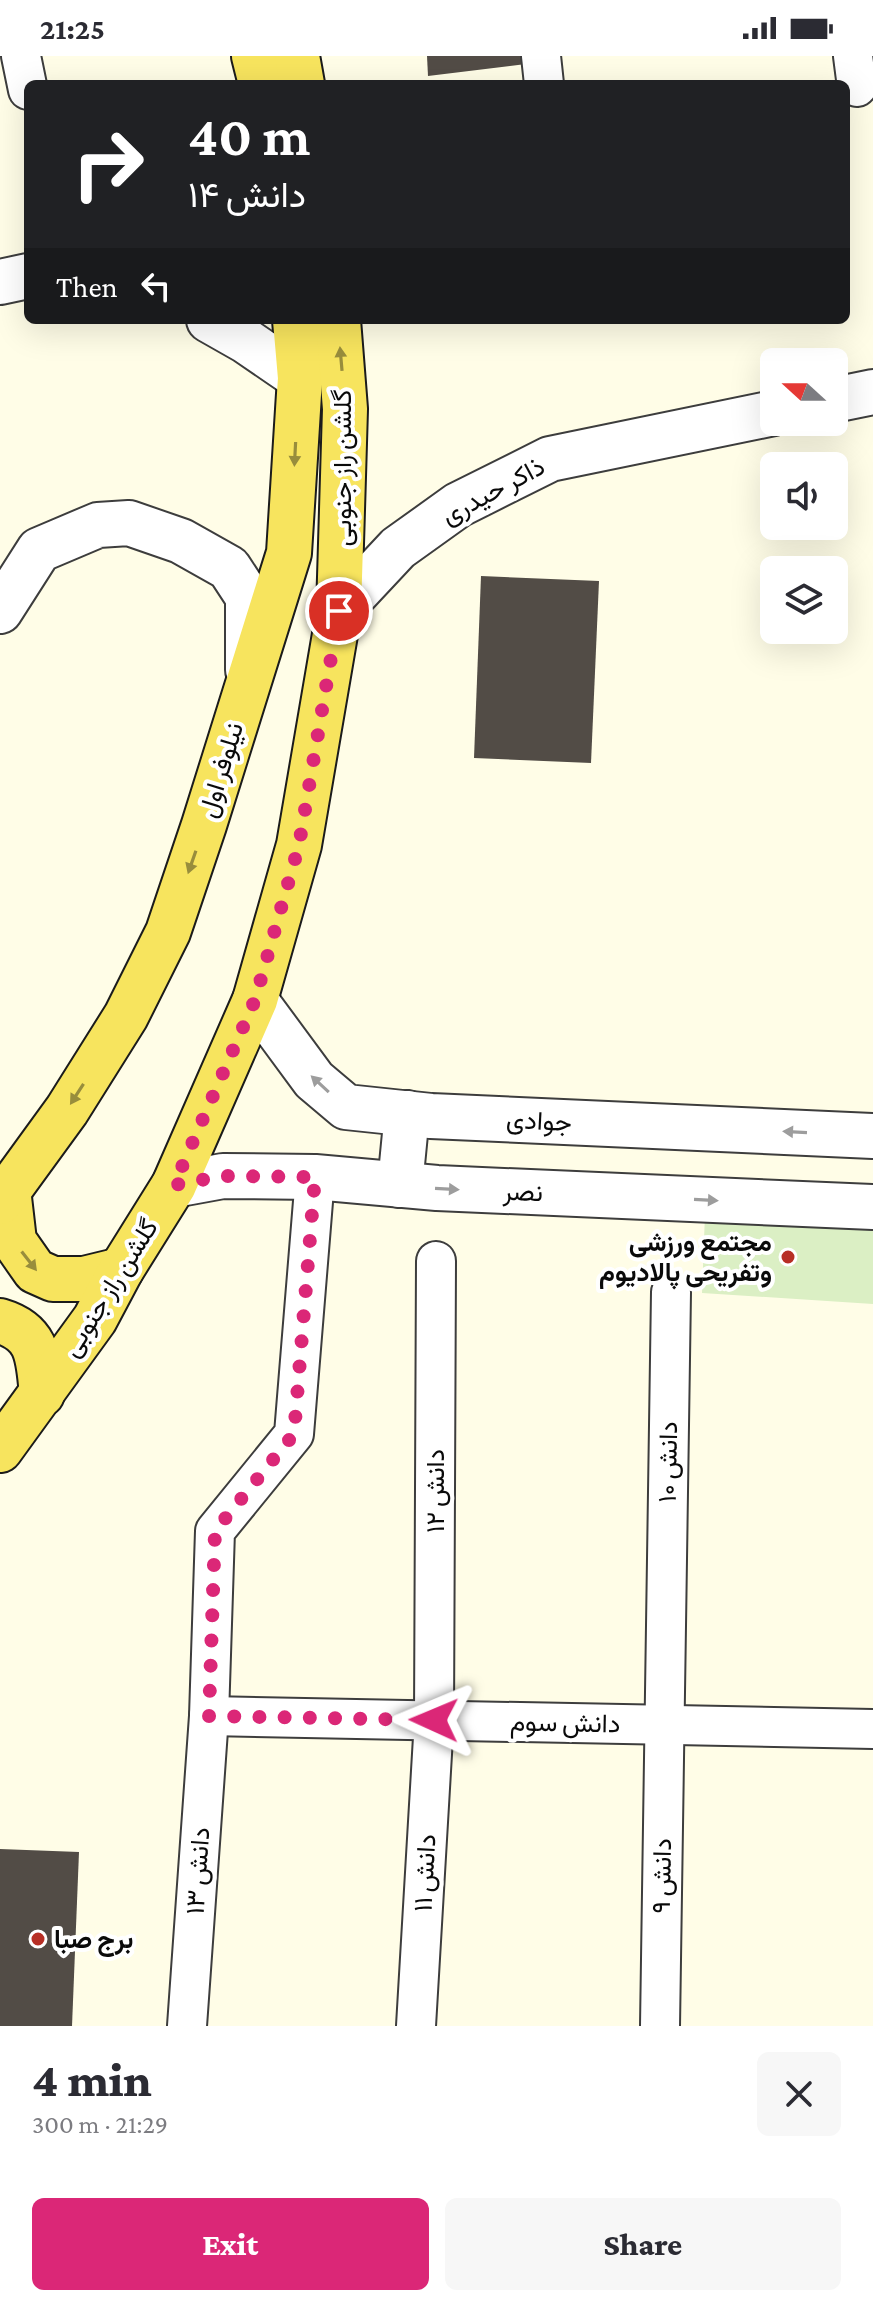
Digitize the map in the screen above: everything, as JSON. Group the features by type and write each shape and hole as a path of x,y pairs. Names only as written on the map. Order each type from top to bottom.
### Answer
{"main road":[{"path":"254,56 260,80"},
{"path":"297,56 301,80"},
{"name":"گلشن راز جنوبی","path":"249,680 289,553 300,378 295,324"},
{"name":"گلشن راز جنوبی","path":"0,1450 95,1319 121,1270 174,1185 255,1000 299,845 339,611 345,409 338,324"},
{"name":"نیلوفر اول","path":"4,1196 67,1110 126,1016 168,932 249,680"},
{"path":"4,1196 14,1241 35,1271 53,1279 84,1279 121,1270"},
{"path":"0,1321 13,1325 28,1336 37,1351 42,1394"}],"street":[{"path":"21,56 26,80"},
{"path":"541,56 544,80"},
{"path":"0,282 24,277"},
{"path":"216,324 300,378"},
{"path":"848,397 873,392"},
{"name":"ذاکر حیدری","path":"339,611 410,539 458,505 550,459 760,416"},
{"name":"نیلوفر اول","path":"0,611 39,550 98,525 129,523 181,541 229,568 248,597 249,680"},
{"name":"جوادی","path":"255,1000 314,1080 346,1107 407,1113 873,1136"},
{"path":"400,1185 407,1113"},
{"name":"نصر","path":"174,1185 223,1176 315,1177 400,1185 873,1207"},
{"name":"دانش ۱۳","path":"187,2026 209,1716 215,1531 294,1434 315,1177"},
{"name":"دانش ۱۲","path":"434,1720 436,1261"},
{"name":"دانش ۱۰","path":"664,1725 671,1292"},
{"name":"دانش سوم","path":"209,1716 873,1729"},
{"name":"دانش ۱۱","path":"416,2026 434,1720"},
{"name":"دانش ۹","path":"660,2026 664,1725"}],"path":[{"path":"671,1199 671,1292"}],"green space":[{"name":"مجتمع ورزشی وتفریحی پالادیوم","path":"705,1214 873,1220 873,1304 702,1293"}],"building":[{"path":"427,56 524,56 526,64 428,76"},
{"path":"481,576 599,581 591,763 474,758"},
{"name":"برج صبا","path":"0,1849 79,1852 72,2026 0,2026"}],"place":[{"name":"مجتمع ورزشی وتفریحی پالادیوم","path":"788,1257"},
{"name":"برج صبا","path":"38,1939"}],"route":[{"path":"339,611 299,845 255,1000 174,1185 223,1176 315,1177 294,1434 215,1531 209,1716 434,1720"}]}
